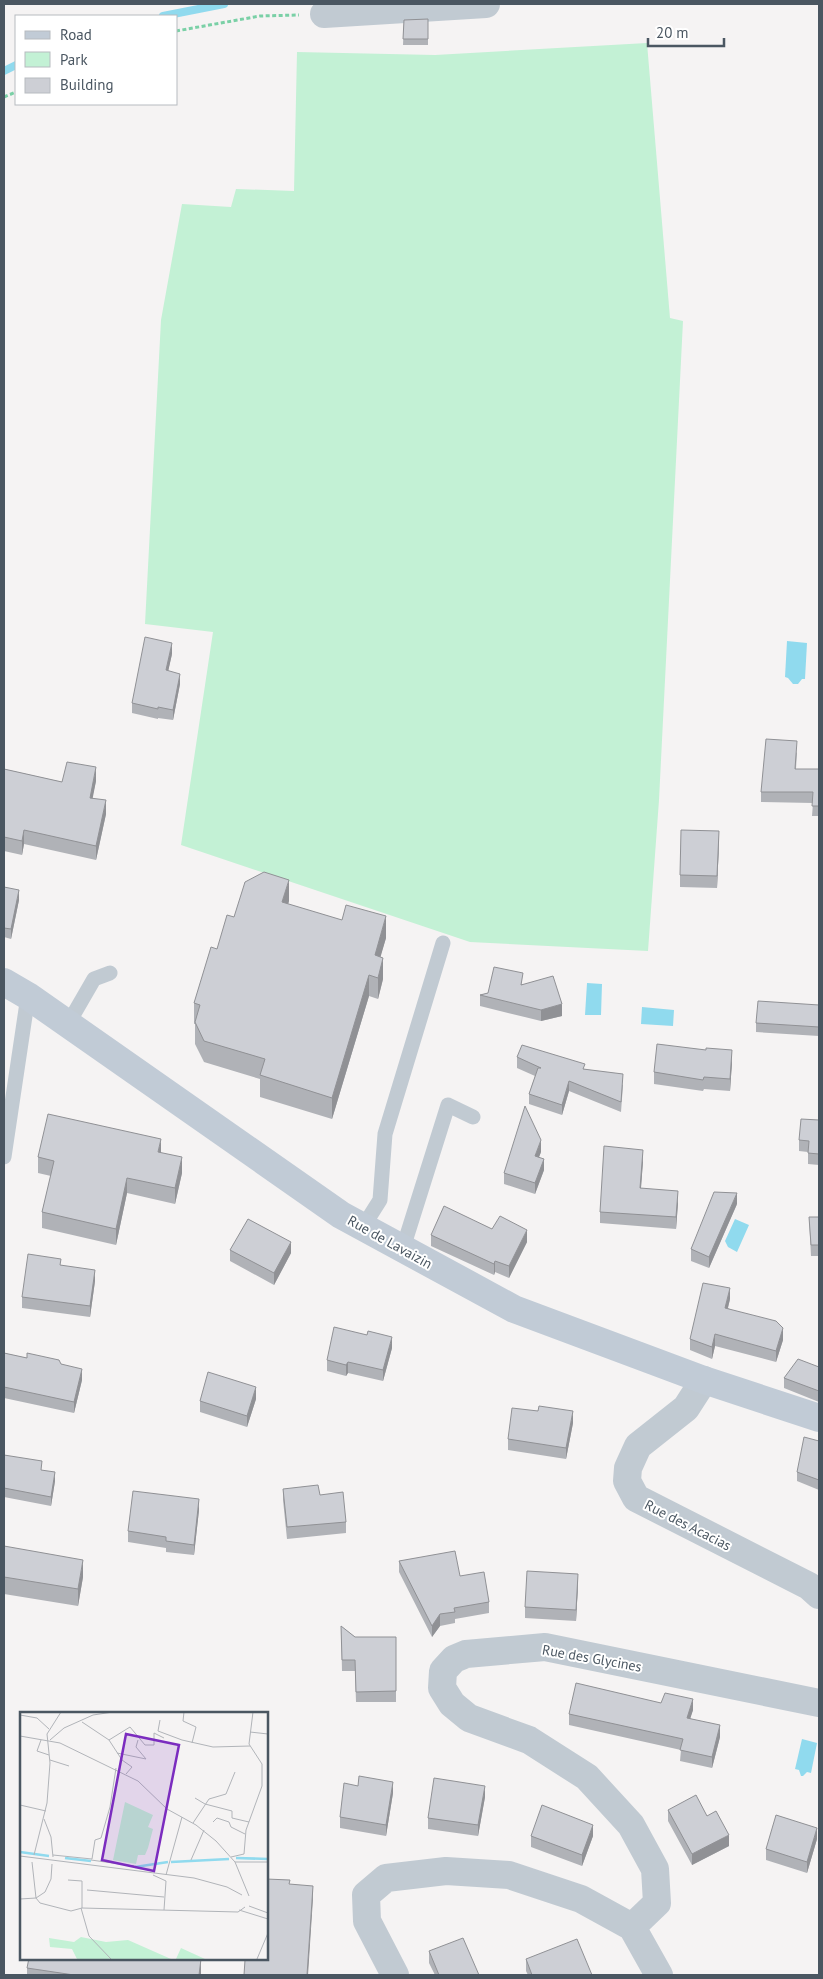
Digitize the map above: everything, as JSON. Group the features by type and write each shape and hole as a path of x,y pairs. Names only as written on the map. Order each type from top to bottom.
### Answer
{"main road":[{"name":"Rue de Lavaizin","path":"4,982 28,996 342,1215 514,1309 704,1380 819,1418"}],"street":[{"path":"324,14 486,4"},
{"name":"Rue des Acacias","path":"704,1380 686,1408 638,1446 628,1468 627,1481 636,1498 809,1586 819,1595"},
{"name":"Rue des Glycines","path":"632,1927 657,1903 656,1869 631,1825 587,1777 529,1740 469,1718 452,1704 442,1688 443,1671 454,1659 466,1654 545,1648 819,1703"},
{"path":"395,1975 367,1921 366,1895 386,1878 446,1871 509,1875 581,1899 632,1927 659,1975"}],"lane":[{"path":"363,1227 380,1200 385,1134 443,943"},
{"path":"68,1024 94,979 110,973"},
{"path":"4,1158 28,996"},
{"path":"402,1248 448,1105 474,1117"}],"path":[{"path":"178,31 260,16 324,14"}],"green space":[{"path":"647,43 670,318 683,321 659,800 648,951 470,942 181,845 213,632 145,624 161,320 182,204 231,207 236,189 294,191 297,52 435,55"}],"water":[{"path":"787,641 807,643 805,679 802,679 798,684 793,684 785,677"},
{"path":"587,983 602,984 601,1015 585,1015"},
{"path":"642,1007 674,1010 673,1026 641,1024"},
{"path":"735,1219 749,1225 737,1252 728,1247 725,1241"},
{"path":"802,1739 817,1743 811,1773 807,1772 801,1776 799,1770 795,1769"}],"building":[{"path":"428,19 428,39 403,39 404,20"},
{"path":"145,637 172,643 166,670 180,674 173,710 158,707 158,709 132,703"},
{"path":"766,739 797,741 795,769 819,769 819,806 812,806 813,792 761,792"},
{"path":"67,762 96,767 90,798 106,800 96,846 24,830 22,841 4,837 4,769 62,782"},
{"path":"681,830 719,831 717,876 680,875"},
{"path":"264,872 289,880 282,902 342,920 346,905 386,916 375,955 383,958 378,978 369,975 332,1098 260,1075 265,1059 204,1041 195,1022 200,1005 194,1003 211,947 217,949 227,915 234,917 245,882"},
{"path":"4,887 19,890 11,929 4,928"},
{"path":"494,967 523,973 521,985 553,976 562,1004 541,1010 480,995 488,993"},
{"path":"758,1001 819,1005 819,1027 756,1023"},
{"path":"657,1044 706,1050 706,1048 732,1050 730,1079 704,1077 703,1080 654,1072"},
{"path":"522,1045 585,1064 583,1069 623,1074 621,1102 569,1081 562,1105 529,1094 538,1068 541,1068 517,1057"},
{"path":"525,1106 541,1140 535,1156 544,1159 535,1183 504,1173"},
{"path":"48,1114 161,1139 158,1152 182,1157 175,1188 127,1178 116,1229 42,1212 54,1161 38,1157"},
{"path":"801,1119 819,1120 819,1154 808,1153 809,1141 799,1140"},
{"path":"604,1146 643,1150 640,1188 678,1191 676,1217 600,1212"},
{"path":"714,1192 737,1193 709,1257 691,1249"},
{"path":"444,1206 492,1229 500,1216 527,1230 509,1266 495,1261 494,1264 431,1235"},
{"path":"809,1217 819,1217 819,1245 811,1245"},
{"path":"248,1219 291,1242 274,1273 230,1250"},
{"path":"28,1254 61,1259 60,1265 95,1270 90,1306 22,1297"},
{"path":"703,1283 730,1288 725,1308 776,1321 783,1328 776,1351 715,1334 712,1347 690,1339"},
{"path":"334,1327 367,1335 368,1331 392,1337 383,1370 348,1362 346,1365 327,1360"},
{"path":"4,1353 27,1358 27,1353 59,1360 61,1364 82,1369 74,1402 4,1387"},
{"path":"798,1359 819,1367 819,1391 784,1378"},
{"path":"208,1372 256,1387 247,1416 200,1401"},
{"path":"539,1406 573,1411 566,1448 508,1439 512,1408 538,1411"},
{"path":"804,1437 819,1441 819,1480 797,1472"},
{"path":"4,1455 42,1461 41,1470 55,1472 51,1497 4,1488"},
{"path":"318,1485 320,1495 343,1492 346,1522 287,1527 283,1489"},
{"path":"133,1491 199,1499 194,1545 166,1541 166,1537 128,1531"},
{"path":"4,1546 83,1560 78,1589 4,1577"},
{"path":"455,1551 460,1576 484,1572 489,1602 454,1608 455,1612 440,1614 432,1626 399,1561"},
{"path":"527,1571 578,1574 576,1610 525,1607"},
{"path":"341,1626 355,1637 396,1637 396,1691 356,1692 355,1660 342,1660"},
{"path":"576,1683 661,1703 665,1693 693,1699 687,1718 720,1725 712,1757 680,1750 683,1739 569,1714"},
{"path":"359,1776 393,1782 386,1825 340,1817 344,1783 358,1786"},
{"path":"434,1778 485,1786 478,1825 428,1818"},
{"path":"696,1795 707,1816 716,1811 729,1835 692,1854 668,1810"},
{"path":"542,1805 593,1825 582,1855 531,1836"},
{"path":"776,1815 817,1828 807,1862 766,1849"},
{"path":"268,1879 290,1880 289,1884 313,1886 307,1975 244,1975 245,1960 268,1959"},
{"path":"463,1938 479,1975 439,1975 429,1951"},
{"path":"577,1939 592,1975 532,1975 526,1959"},
{"path":"29,1959 201,1959 199,1975 74,1975 27,1968"}],"waterway":[{"path":"168,15 224,4"},
{"path":"4,71 15,66"}]}
